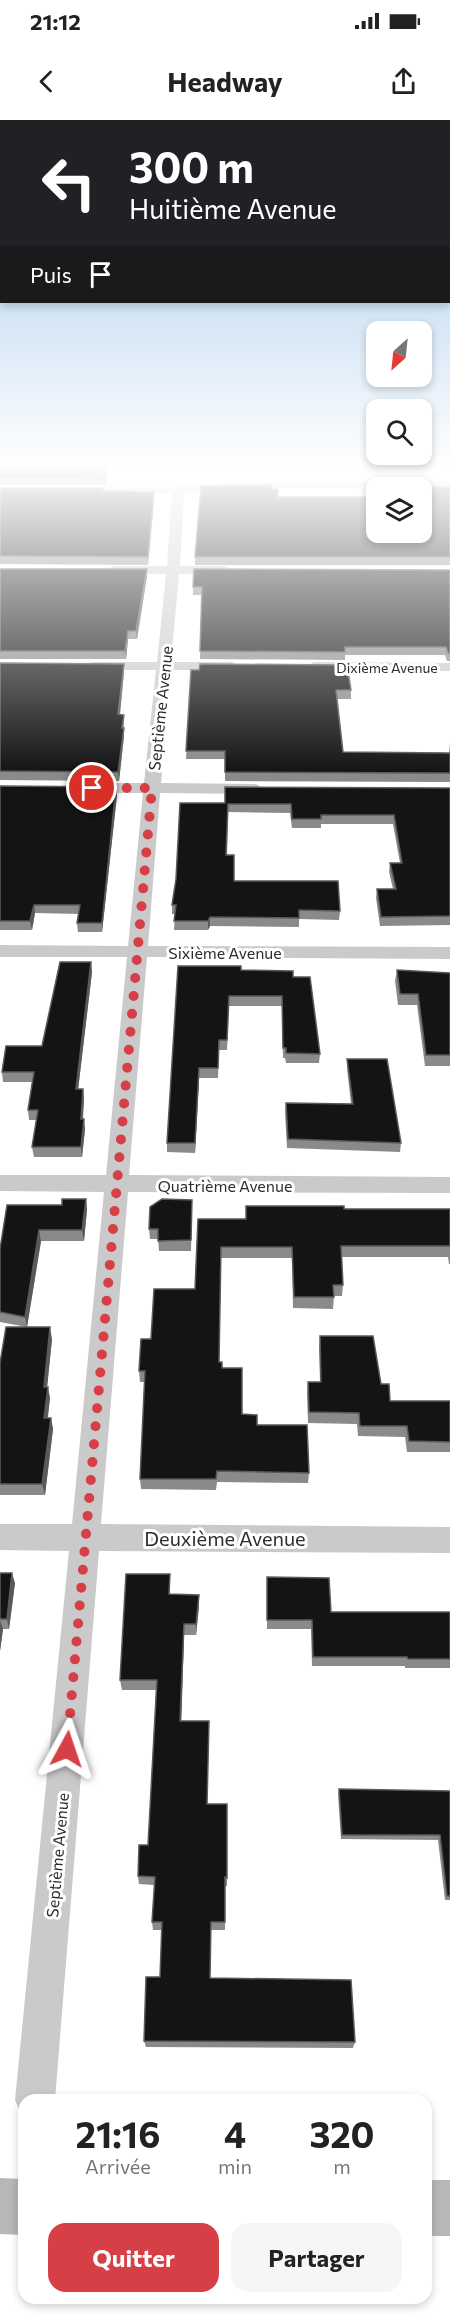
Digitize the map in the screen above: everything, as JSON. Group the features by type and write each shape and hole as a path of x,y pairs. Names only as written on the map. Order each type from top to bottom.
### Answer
{"main road":[{"path":"0,2206 18,2206"},
{"path":"432,2208 450,2208"}],"street":[{"name":"Septième Avenue","path":"36,2094 173,567"},
{"path":"104,570 242,571"},
{"path":"81,666 246,666"},
{"name":"Dixième Avenue","path":"303,666 450,667"},
{"path":"69,788 273,789"},
{"name":"Sixième Avenue","path":"0,951 450,953"},
{"name":"Quatrième Avenue","path":"0,1183 450,1185"},
{"name":"Deuxième Avenue","path":"0,1537 450,1540"}],"building":[{"path":"0,569 147,569 136,631 128,631 125,651 0,651"},
{"path":"194,569 450,570 450,653 446,647 345,647 345,652 200,651 202,587 193,587"},
{"path":"0,663 124,664 118,714 124,715 122,728 124,728 118,772 0,771"},
{"path":"200,664 347,665 351,690 336,690 343,752 450,753 450,773 225,772 225,751 186,751 191,670 199,670"},
{"path":"0,786 116,787 102,923 77,923 80,905 34,905 30,921 0,921"},
{"path":"225,787 450,788 450,916 381,917 377,889 396,889 390,863 402,863 394,815 321,815 321,819 292,819 291,804 228,804 226,855 234,855 234,881 338,881 340,911 299,910 299,918 210,917 208,921 174,921 176,905 172,905 176,879 180,803 225,803"},
{"path":"60,962 91,962 76,1089 83,1089 81,1119 84,1119 81,1147 32,1147 38,1110 28,1110 34,1072 2,1072 6,1046 42,1046"},
{"path":"178,966 241,966 241,970 293,971 293,977 310,977 320,1054 286,1053 286,1048 283,1048 282,996 229,996 227,1040 219,1040 218,1068 199,1068 195,1143 167,1143"},
{"path":"397,970 450,973 450,1055 426,1055 418,994 400,994"},
{"path":"347,1059 387,1059 401,1143 288,1139 286,1103 353,1104"},
{"path":"62,1199 86,1199 82,1230 39,1230 25,1317 0,1312 0,1249 7,1205 62,1205"},
{"path":"162,1199 192,1200 191,1240 158,1241 158,1229 149,1229 150,1207"},
{"path":"246,1206 450,1209 450,1246 341,1246 343,1285 333,1285 334,1297 294,1297 292,1247 221,1247 219,1362 222,1362 222,1368 242,1368 242,1414 257,1415 257,1425 307,1425 309,1473 217,1471 216,1479 140,1479 145,1371 139,1371 141,1339 151,1339 154,1289 195,1289 198,1219 246,1219"},
{"path":"6,1327 50,1327 44,1387 48,1387 44,1418 51,1418 42,1484 0,1484 0,1363"},
{"path":"320,1336 373,1336 381,1384 389,1384 390,1401 450,1401 450,1442 409,1441 407,1426 360,1426 359,1413 309,1412 308,1382 321,1382"},
{"path":"0,1573 12,1573 7,1619 0,1619"},
{"path":"126,1574 170,1574 169,1594 199,1595 196,1624 184,1624 180,1721 209,1721 207,1804 227,1804 225,1922 211,1922 210,1978 351,1980 355,2042 144,2041 146,1977 160,1977 162,1922 152,1922 155,1877 138,1876 139,1845 148,1845 157,1680 120,1680"},
{"path":"267,1577 329,1578 331,1612 450,1612 450,1659 313,1657 312,1620 267,1620"},
{"path":"339,1789 450,1791 450,1896 447,1896 440,1835 342,1835"}],"route":[{"path":"67,1749 152,788 92,788"}]}
